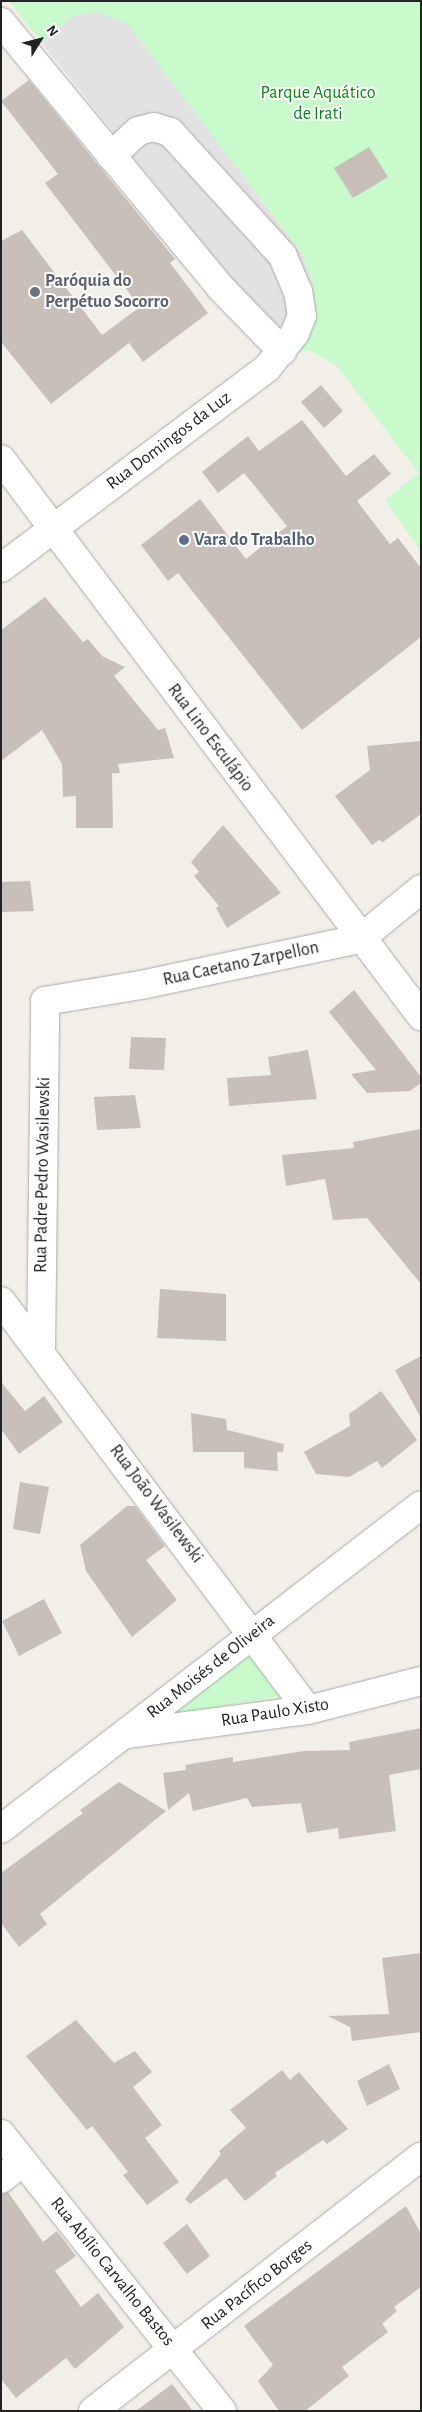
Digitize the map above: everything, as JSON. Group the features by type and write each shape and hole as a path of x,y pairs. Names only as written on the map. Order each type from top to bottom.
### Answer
{"street":[{"path":"1,22 221,288 282,351"},
{"name":"Rua Domingos da Luz","path":"1,568 267,368 282,351 302,316 298,292 283,256 170,132 154,127 138,131 111,156"},
{"name":"Rua Lino Esculápio","path":"1,459 360,939 421,1016"},
{"name":"Rua Caetano Zarpellon","path":"45,1001 141,985 360,939 421,889"},
{"name":"Rua Padre Pedro Wasilewski","path":"41,1350 45,1001"},
{"name":"Rua João Wasilewski","path":"1,1301 41,1350 253,1633 308,1710"},
{"name":"Rua Moisés de Oliveira","path":"1,1829 421,1505"},
{"name":"Rua Paulo Xisto","path":"126,1734 308,1710 421,1681"},
{"name":"Rua Abílio Carvalho Bastos","path":"1,2134 175,2349 222,2411"},
{"name":"Rua Pacífico Borges","path":"93,2411 421,2157"},
{"path":"1,2179 23,2162"}],"green space":[{"name":"Parque Aquático de Irati","path":"9,1 421,1 421,551 385,500 419,473 336,365 308,350 271,361 314,288 302,254 128,24 75,15 41,42"},
{"path":"251,1655 281,1696 169,1715"}],"shaded area":[{"path":"100,12 128,24 302,254 314,288 295,334 283,344 41,42 75,15"}],"building":[{"path":"29,80 175,259 170,263 208,313 143,362 129,343 51,404 1,342 1,241 22,230 102,335 140,307 45,183 58,174 1,101"},
{"path":"369,147 388,177 353,198 334,168"},
{"path":"321,385 343,411 324,428 301,402"},
{"path":"302,420 346,476 374,454 391,474 357,501 390,544 398,538 421,568 421,637 302,730 178,573 168,581 141,545 200,499 246,559 287,526 244,473 218,493 202,472 248,436 259,451"},
{"path":"45,597 83,642 88,639 102,656 125,667 114,676 158,730 165,728 174,758 118,764 120,773 112,773 113,828 76,828 76,796 63,797 62,764 42,730 1,761 1,630"},
{"path":"421,741 421,814 383,842 379,840 372,845 335,796 370,770 367,746"},
{"path":"223,825 281,893 227,928 216,908 219,906 194,876 199,872 191,862"},
{"path":"30,881 34,911 1,912 1,882"},
{"path":"354,990 421,1077 421,1083 410,1091 367,1093 351,1074 376,1070 329,1012"},
{"path":"131,1037 166,1038 164,1070 129,1069"},
{"path":"308,1050 317,1099 229,1106 227,1078 271,1075 268,1057"},
{"path":"135,1095 141,1128 97,1130 94,1097"},
{"path":"421,1129 421,1284 367,1218 333,1220 325,1179 286,1186 282,1155 354,1148 353,1142"},
{"path":"160,1289 226,1294 226,1341 157,1338"},
{"path":"421,1356 421,1418 395,1370"},
{"path":"1,1382 25,1411 44,1396 63,1422 19,1454 1,1429"},
{"path":"381,1391 417,1440 382,1468 377,1461 349,1477 316,1474 304,1452 350,1426 349,1414"},
{"path":"191,1413 226,1419 227,1430 284,1444 283,1452 277,1452 278,1471 244,1468 244,1452 193,1452"},
{"path":"20,1482 49,1487 40,1534 13,1529"},
{"path":"127,1506 135,1506 165,1546 146,1560 177,1600 132,1637 86,1571 80,1545"},
{"path":"44,1599 62,1633 19,1656 2,1621"},
{"path":"421,1728 421,1769 389,1775 396,1831 339,1839 338,1828 307,1833 301,1803 252,1807 247,1798 193,1811 189,1793 168,1810 163,1773 186,1770 185,1765 233,1757 233,1762 304,1751 350,1750 349,1742"},
{"path":"119,1782 166,1811 40,1914 47,1924 19,1947 1,1923 1,1873 83,1813 80,1810"},
{"path":"421,1953 421,2032 352,2041 350,2027 328,2016 389,2014 382,1958"},
{"path":"76,2020 114,2063 135,2051 152,2072 133,2087 162,2125 145,2138 179,2182 147,2205 123,2175 128,2172 92,2126 87,2130 26,2056"},
{"path":"389,2064 400,2089 367,2106 357,2081"},
{"path":"282,2070 290,2080 299,2072 348,2129 327,2144 323,2140 275,2173 277,2176 245,2201 226,2178 190,2204 185,2199 221,2154 219,2151 246,2128 230,2110"},
{"path":"8,2192 43,2242 57,2231 76,2256 55,2271 81,2307 98,2293 124,2327 75,2369 66,2358 16,2398 1,2379 1,2194"},
{"path":"406,2206 421,2234 421,2287 394,2307 397,2311 382,2324 388,2332 342,2367 349,2376 305,2411 279,2411 258,2381 273,2365 244,2326"},
{"path":"187,2224 210,2256 187,2274 163,2243"},
{"path":"172,2384 193,2411 136,2411"}],"place":[{"name":"Paróquia do Perpétuo Socorro","path":"35,292"},
{"name":"Vara do Trabalho","path":"184,540"}]}
